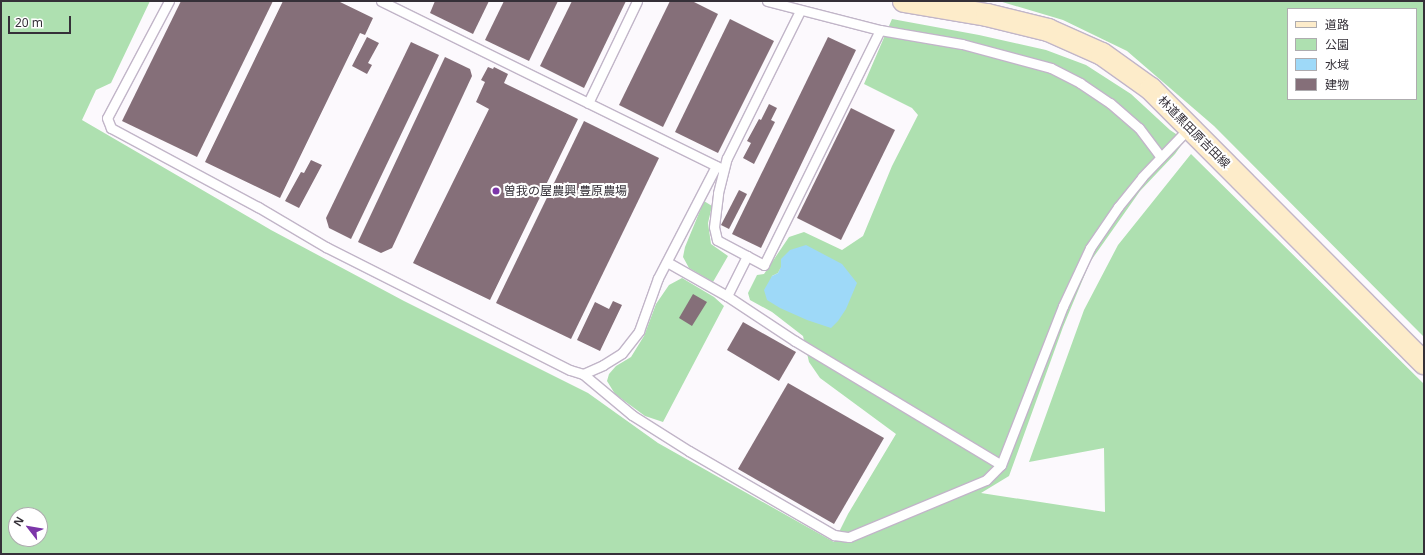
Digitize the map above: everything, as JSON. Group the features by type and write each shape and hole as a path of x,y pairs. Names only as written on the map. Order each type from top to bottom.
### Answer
{"street":[{"name":"林道黒田原吉田線","path":"904,1 987,15 1048,30 1102,54 1151,90 1190,127 1424,363"}],"lane":[{"path":"169,1 107,118 111,128 258,207 326,247 570,370 584,374 632,415 689,451 834,535 849,537 986,480 1001,465 1063,306 1090,248 1118,206 1190,127"},
{"path":"381,1 396,4 588,103 720,168"},
{"path":"588,103 637,1"},
{"path":"767,1 800,11 880,30 962,44 1051,68 1080,82 1110,103 1139,128 1161,158"},
{"path":"584,374 603,365 622,353 639,331 658,278 727,158 800,11"},
{"path":"720,168 714,227 717,240 764,265 880,30"},
{"path":"727,296 747,256"},
{"path":"667,262 727,296 795,341 1001,465"}],"green space":[{"path":"1,1 150,1 111,83 96,90 82,120 271,230 404,301 588,393 658,443 834,542 848,514 896,434 820,378 809,362 803,336 772,312 750,300 748,293 757,275 764,274 789,237 804,232 842,250 863,236 892,166 918,115 912,108 864,84 892,19 979,35 1046,50 1086,65 1131,94 1170,130 1185,140 1175,154 1140,191 1090,262 1063,327 1009,476 981,493 1105,512 1104,448 1029,462 1084,310 1118,245 1191,154 1424,384 1424,554 1,554","holes":["781,267 768,300 772,276 778,273"]},
{"path":"999,1 1424,1 1424,337 1214,126 1127,51 1063,20"},
{"path":"704,201 712,206 708,223 711,244 728,256 713,282 689,268 683,257 685,247"},
{"path":"682,278 714,297 724,306 663,422 645,416 615,394 607,381 609,374 616,366 631,357 644,336 656,304 669,285"}],"water":[{"path":"806,245 842,264 857,283 846,309 831,328 807,320 780,308 767,300 764,290 772,276 778,273 781,267 781,259 790,250"}],"building":[{"path":"181,1 273,1 197,157 122,121"},
{"path":"283,1 338,1 373,18 365,35 360,33 280,198 205,162"},
{"path":"435,1 489,1 473,34 430,13"},
{"path":"504,1 558,1 529,61 485,40"},
{"path":"572,1 626,1 584,88 540,66"},
{"path":"670,1 692,1 718,14 663,127 619,105"},
{"path":"730,19 774,41 718,153 675,132"},
{"path":"367,37 379,43 368,63 372,65 367,74 352,66"},
{"path":"828,37 856,50 761,248 732,234"},
{"path":"411,42 439,55 351,239 329,228 326,218"},
{"path":"445,57 470,69 472,76 392,248 381,253 358,242"},
{"name":"曽我の屋農興 豊原農場","path":"488,67 493,69 494,67 508,74 504,83 578,119 490,300 413,263 489,109 476,102 485,82 481,80"},
{"path":"769,104 777,108 771,120 775,122 754,164 743,158 751,143 747,141 759,119 761,120"},
{"path":"851,108 895,130 841,240 797,218"},
{"path":"584,121 659,158 571,339 496,303"},
{"path":"311,160 322,165 299,208 285,201 301,172 304,173"},
{"path":"739,190 747,194 729,229 721,225"},
{"path":"693,294 707,302 692,326 679,318"},
{"path":"613,301 622,305 600,351 577,340 595,302 609,309"},
{"path":"743,322 796,352 779,381 727,350"},
{"path":"788,383 884,438 834,524 738,469"}],"place":[{"name":"曽我の屋農興 豊原農場","path":"496,191"}]}
